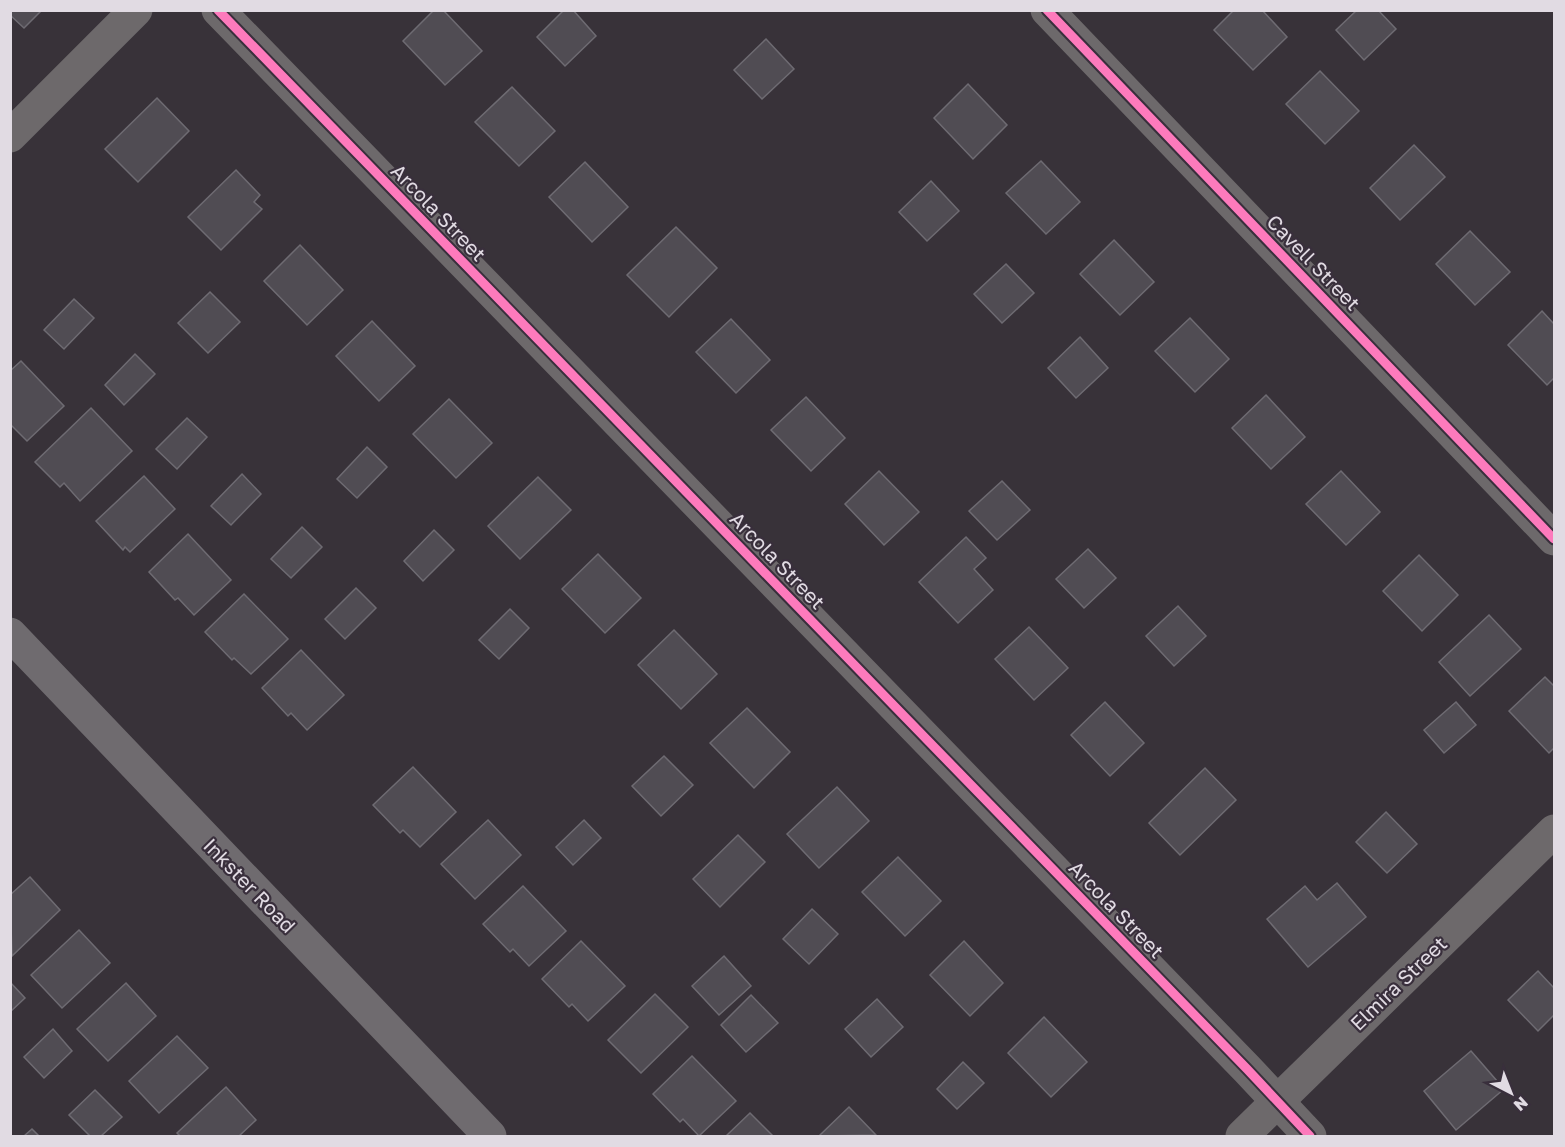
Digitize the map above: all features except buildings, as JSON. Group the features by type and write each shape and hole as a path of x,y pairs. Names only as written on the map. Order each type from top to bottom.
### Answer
{"main road":[{"name":"Inkster Road","path":"10,634 490,1137"}],"street":[{"path":"10,136 136,10"},
{"name":"Arcola Street","path":"219,10 1278,1100 1310,1137"},
{"name":"Cavell Street","path":"1047,10 1554,539"},
{"name":"Elmira Street","path":"1242,1137 1554,831"}],"cycle path":[{"path":"218,10 1310,1136"},
{"path":"1047,10 1554,539"}]}
